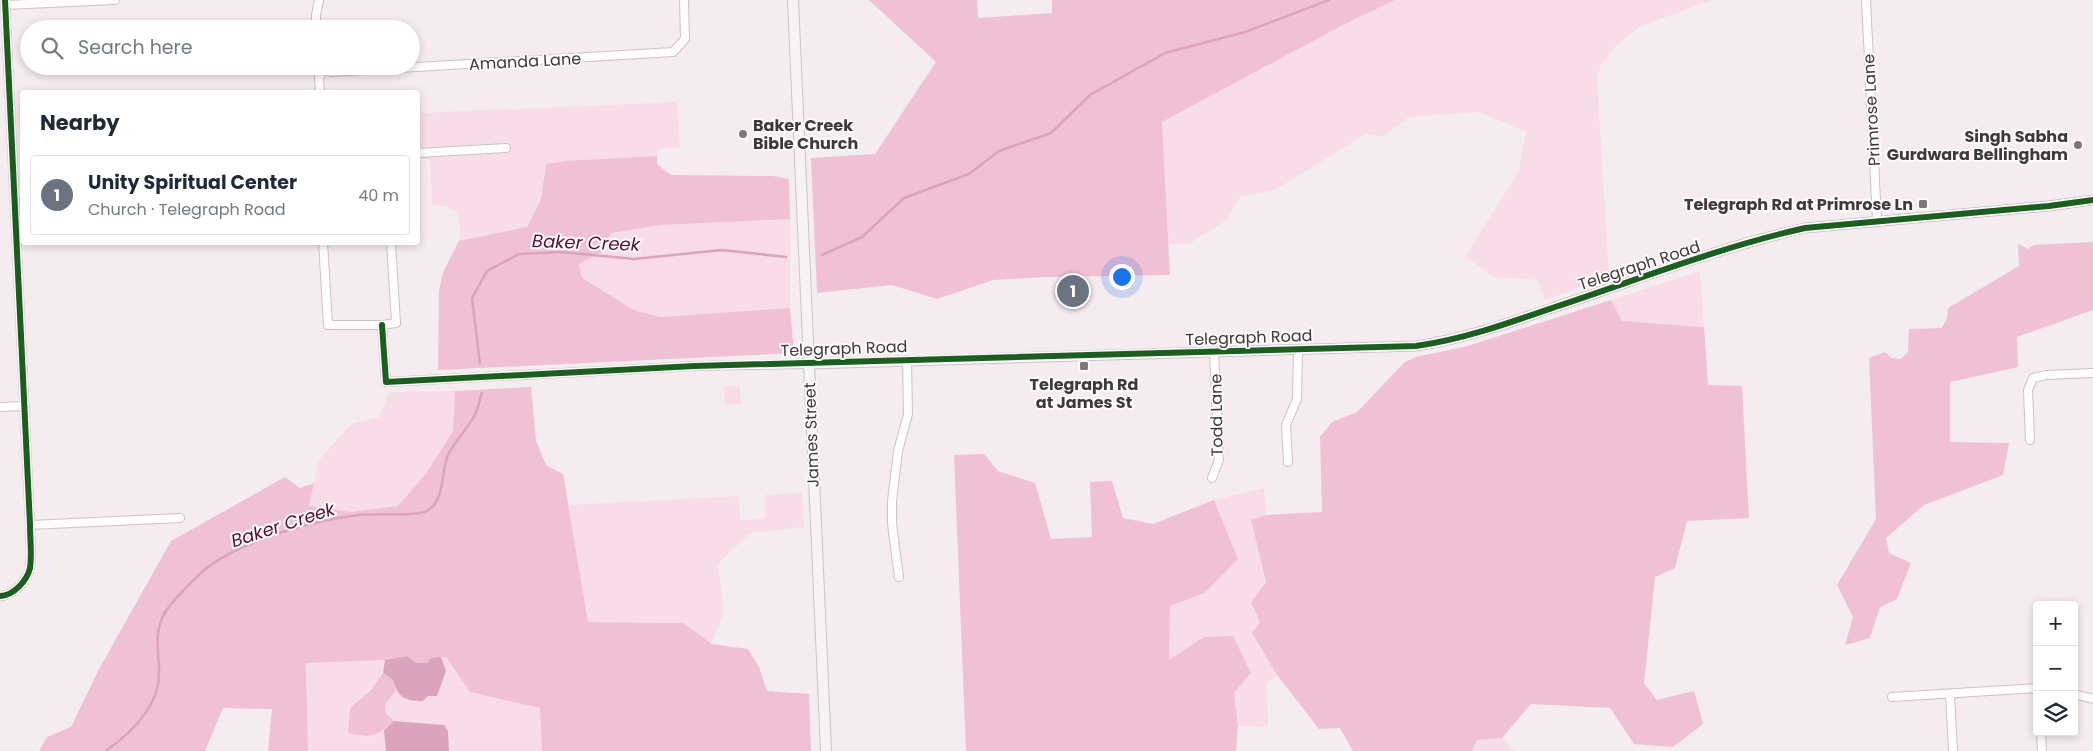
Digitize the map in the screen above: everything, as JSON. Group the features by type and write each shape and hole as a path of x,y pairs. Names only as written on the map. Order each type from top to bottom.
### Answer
{"main road":[{"name":"James Street","path":"793,0 826,751"}],"street":[{"path":"0,596 5,596 20,586 30,570 30,525 5,2 115,0"},
{"path":"316,20 319,0"},
{"name":"Amanda Lane","path":"420,67 673,52 685,39 684,0"},
{"name":"Primrose Lane","path":"1866,0 1877,220"},
{"path":"320,75 320,90"},
{"path":"420,153 506,148"},
{"name":"Telegraph Road","path":"382,326 386,382 695,366 1416,346 1466,336 1780,233 1820,226 2049,206 2093,200"},
{"path":"323,245 328,325 382,326 396,323 391,245"},
{"path":"1288,462 1286,425 1298,399 1298,350"},
{"name":"Todd Lane","path":"1212,478 1219,460 1214,352"},
{"path":"899,577 892,524 892,501 898,451 908,414 907,360"},
{"path":"2030,440 2028,390 2033,378 2039,375 2093,373"},
{"path":"0,408 24,406"},
{"path":"30,525 180,518"},
{"path":"1892,696 2033,688"},
{"path":"1950,694 1953,751"},
{"path":"2078,695 2093,699"},
{"path":"2041,736 2042,751"}],"shaded area":[{"path":"869,0 977,0 978,18 1052,13 1052,0 1395,0 1345,24 1162,122 1170,275 1045,277 993,280 937,299 892,285 817,293 811,158 875,154 936,62"},
{"path":"1395,0 1712,0 1639,27 1614,48 1601,65 1597,78 1609,277 1545,300 1538,280 1493,277 1465,256 1518,173 1526,132 1479,112 1409,117 1383,137 1366,134 1275,190 1240,197 1227,220 1189,244 1169,244 1162,122 1345,24"},
{"path":"677,102 680,148 657,149 657,156 564,161 546,164 541,199 527,227 459,241 460,225 454,210 432,205 430,161 420,155 420,113"},
{"path":"657,156 657,164 671,175 773,176 789,179 790,219 661,225 611,233 604,251 579,264 582,278 634,310 661,317 790,308 794,353 438,370 439,291 443,272 459,241 527,227 541,199 546,164 564,161"},
{"path":"790,219 790,308 661,317 634,310 582,278 579,264 604,251 611,233 661,225"},
{"path":"2093,242 2093,310 2017,337 2018,367 1950,382 1950,442 2009,443 2003,475 1924,505 1886,538 1889,553 1911,563 1897,599 1880,607 1870,638 1845,645 1853,617 1837,585 1876,519 1869,358 1885,352 1891,358 1901,359 1908,352 1909,329 1942,328 1947,318 1948,308 2019,266 2018,244 2028,249 2034,245"},
{"path":"1700,271 1704,327 1622,321 1611,300"},
{"path":"1611,300 1622,321 1704,327 1708,385 1742,386 1749,518 1687,521 1675,568 1655,577 1644,683 1657,700 1694,691 1703,724 1673,747 1634,744 1610,708 1531,704 1502,738 1477,740 1472,751 1353,751 1340,728 1319,729 1277,675 1252,633 1260,622 1251,602 1266,582 1251,520 1266,515 1322,512 1320,437 1332,422 1357,412 1405,362 1416,357 1468,346"},
{"path":"740,385 741,404 725,405 724,386"},
{"path":"531,387 536,441 546,465 563,474 588,622 683,623 712,644 748,649 759,667 767,691 809,694 811,751 542,751 540,708 470,692 446,657 431,658 427,663 416,663 407,656 385,660 306,663 308,751 268,751 272,709 223,708 205,751 39,751 47,737 71,727 98,671 171,541 285,477 300,488 314,483 309,506 350,512 398,506 427,472 453,431 455,391"},
{"path":"455,391 454,431 427,472 398,506 350,512 309,506 319,460 351,424 379,417 389,392"},
{"path":"984,454 998,471 1035,483 1051,539 1092,537 1090,482 1112,481 1123,518 1153,524 1214,500 1238,559 1205,593 1170,606 1169,660 1204,637 1233,636 1251,673 1234,693 1238,726 1236,751 966,751 954,455"},
{"path":"1264,488 1266,515 1251,521 1266,582 1251,602 1261,623 1252,633 1277,675 1267,683 1268,727 1238,726 1234,693 1169,661 1170,606 1205,593 1238,559 1214,500"},
{"path":"802,493 804,527 750,533 718,564 724,611 712,644 683,623 588,622 567,505 739,496 740,520 765,519 765,495"},
{"path":"407,656 416,663 427,663 431,658 441,657 446,671 437,696 428,696 423,701 407,699 397,691 393,680 383,673 385,660"},
{"path":"441,657 446,657 470,692 540,708 542,751 449,751 448,731 444,725 394,721 386,714 385,704 396,691 408,701 446,671"},
{"path":"385,660 377,681 350,708 348,733 369,737 384,730 386,751 308,751 306,663"},
{"path":"383,673 393,680 396,691 385,704 386,714 394,721 377,734 362,736 348,733 350,708 370,691"},
{"path":"394,721 444,725 448,731 449,751 386,751 384,730"},
{"path":"1502,738 1514,751 1472,751 1477,740"}],"waterway":[{"name":"Baker Creek","path":"822,255 862,237 904,198 969,174 999,151 1051,133 1090,95 1165,53 1245,32 1329,0"},
{"name":"Baker Creek","path":"480,364 472,298 487,271 519,254 561,252 634,259 722,250 786,257"},
{"name":"Baker Creek","path":"106,751 134,727 155,696 159,672 158,637 160,623 171,605 198,575 218,560 236,550 256,541 299,527 359,515 414,514 427,511 433,506 440,493 448,455 475,415 482,393"}],"cycle path":[{"path":"0,596 14,591 23,583 30,568 31,558 5,0"},
{"path":"382,325 386,382 695,366 1416,346 1486,330 1710,254 1805,228 2049,206 2093,200"}],"place":[{"name":"Baker Creek Bible Church","path":"743,134"},
{"name":"Singh Sabha Gurdwara Bellingham","path":"2078,145"},
{"name":"Telegraph Rd at Primrose Ln","path":"1923,204"},
{"name":"Unity Spiritual Center","path":"1073,291"},
{"name":"Telegraph Rd at James St","path":"1084,366"}]}
